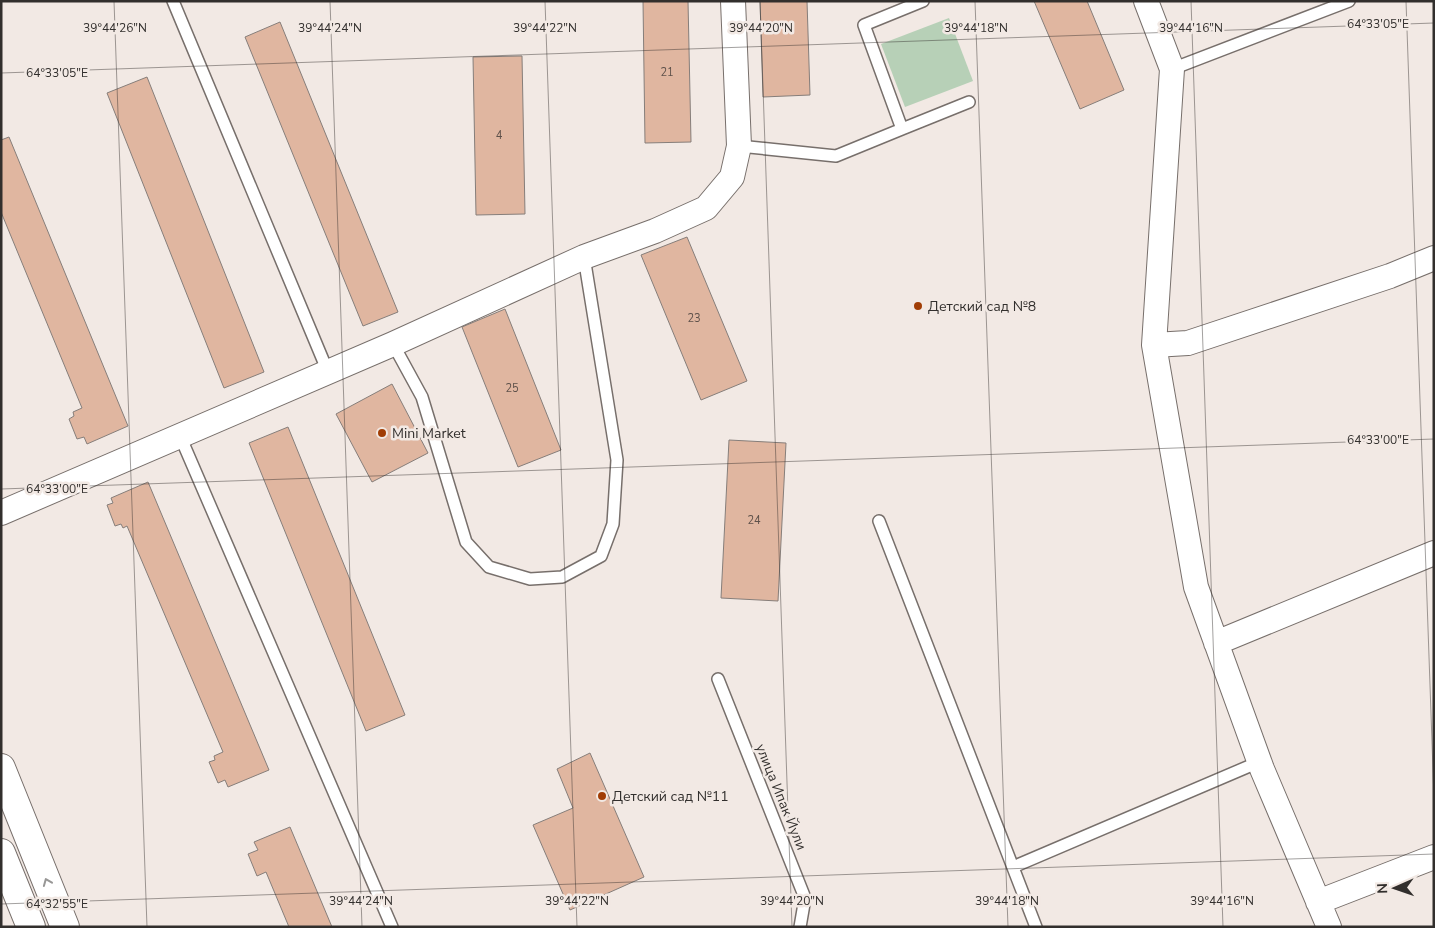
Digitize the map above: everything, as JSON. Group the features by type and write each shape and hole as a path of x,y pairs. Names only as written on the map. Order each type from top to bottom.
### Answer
{"highway":[{"path":"1,768 65,927"},
{"path":"1,853 31,927"}],"street":[{"path":"1,513 393,344 584,257 655,231 706,208 732,177 739,146 733,1"},
{"path":"1146,1 1172,69 1154,345 1196,587 1259,762 1328,927"},
{"path":"1154,345 1188,343 1390,276 1434,258"},
{"path":"1216,643 1434,552"},
{"path":"1318,902 1434,857"}],"lane":[{"path":"173,1 328,372"},
{"path":"902,129 864,25 923,1"},
{"path":"1172,69 1349,1"},
{"path":"739,146 836,156 969,102"},
{"path":"393,344 422,397 466,542 489,567 530,579 562,578 601,556 613,524 614,515 617,460 584,257"},
{"path":"180,436 392,927"},
{"path":"879,521 1036,927"},
{"name":"улица Ипак Йули","path":"718,679 805,898 800,927"},
{"path":"1013,867 1259,762"}],"green space":[{"path":"949,18 973,81 905,107 881,44"}],"building":[{"path":"643,1 688,1 691,142 645,143"},
{"path":"760,1 807,1 810,95 763,97"},
{"path":"1034,1 1087,1 1124,90 1080,109"},
{"path":"280,22 398,312 363,326 245,37"},
{"path":"522,56 525,214 476,215 473,57"},
{"path":"147,77 264,372 224,388 107,93"},
{"path":"9,137 128,426 87,444 84,437 77,439 69,419 74,416 73,412 82,408 1,212 1,140"},
{"path":"687,237 747,381 701,400 641,255"},
{"path":"505,309 561,450 518,467 462,327"},
{"name":"Mini Market","path":"392,384 428,453 372,482 336,414"},
{"path":"288,427 405,715 366,731 249,443"},
{"path":"729,440 786,443 778,601 721,598"},
{"path":"148,482 269,770 228,787 225,780 218,783 209,762 215,760 214,756 223,752 127,526 123,528 121,524 115,526 107,505 113,503 111,498"},
{"path":"590,753 644,877 570,910 533,825 573,808 557,769"},
{"path":"290,827 332,927 289,927 266,872 257,876 248,854 258,850 254,842"}],"place":[{"name":"Детский сад №8","path":"918,306"},
{"name":"Mini Market","path":"382,433"},
{"name":"Детский сад №11","path":"602,796"}]}
